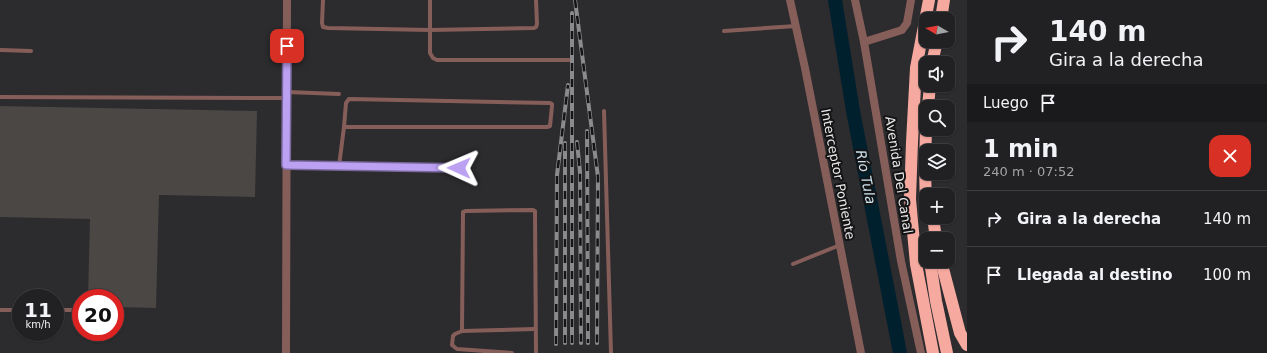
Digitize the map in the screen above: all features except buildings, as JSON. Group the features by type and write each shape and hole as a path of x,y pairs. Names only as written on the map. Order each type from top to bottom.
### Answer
{"highway":[{"path":"929,0 916,68 910,199 916,264 933,353"},
{"path":"941,12 944,0"},
{"path":"925,188 926,136"},
{"path":"931,268 936,301 947,353"},
{"path":"943,268 960,333 967,345"}],"street":[{"path":"286,353 287,0"},
{"name":"Interceptor Poniente","path":"790,0 861,353"},
{"name":"Avenida Del Canal","path":"855,0 864,42 901,261 921,353"},
{"path":"864,42 902,30 907,23 911,0"}],"lane":[{"path":"323,0 323,27 430,30 534,28 537,24 536,0"},
{"path":"430,0 430,53 433,58 437,60 569,60"},
{"path":"724,31 796,26"},
{"path":"0,50 31,51"},
{"path":"0,97 339,94"},
{"path":"339,166 346,102 349,100 552,104 551,123 550,126 547,127 344,127"},
{"path":"604,111 611,353"},
{"path":"286,165 459,168"},
{"path":"462,331 464,212 533,210 535,211 536,353"},
{"path":"793,264 840,245"},
{"path":"0,310 12,310"},
{"path":"512,353 457,349 452,345 453,336 462,331 535,329"}],"waterway":[{"name":"Río Tula","path":"835,0 853,111 900,353"}],"railway":[{"path":"575,0 598,177 597,343"},
{"path":"572,13 572,343"},
{"path":"556,344 557,175 568,85"},
{"path":"587,131 588,343"},
{"path":"577,142 580,172 581,343"},
{"path":"565,143 565,343"}],"route":[{"path":"287,46 286,165 459,168"}]}
